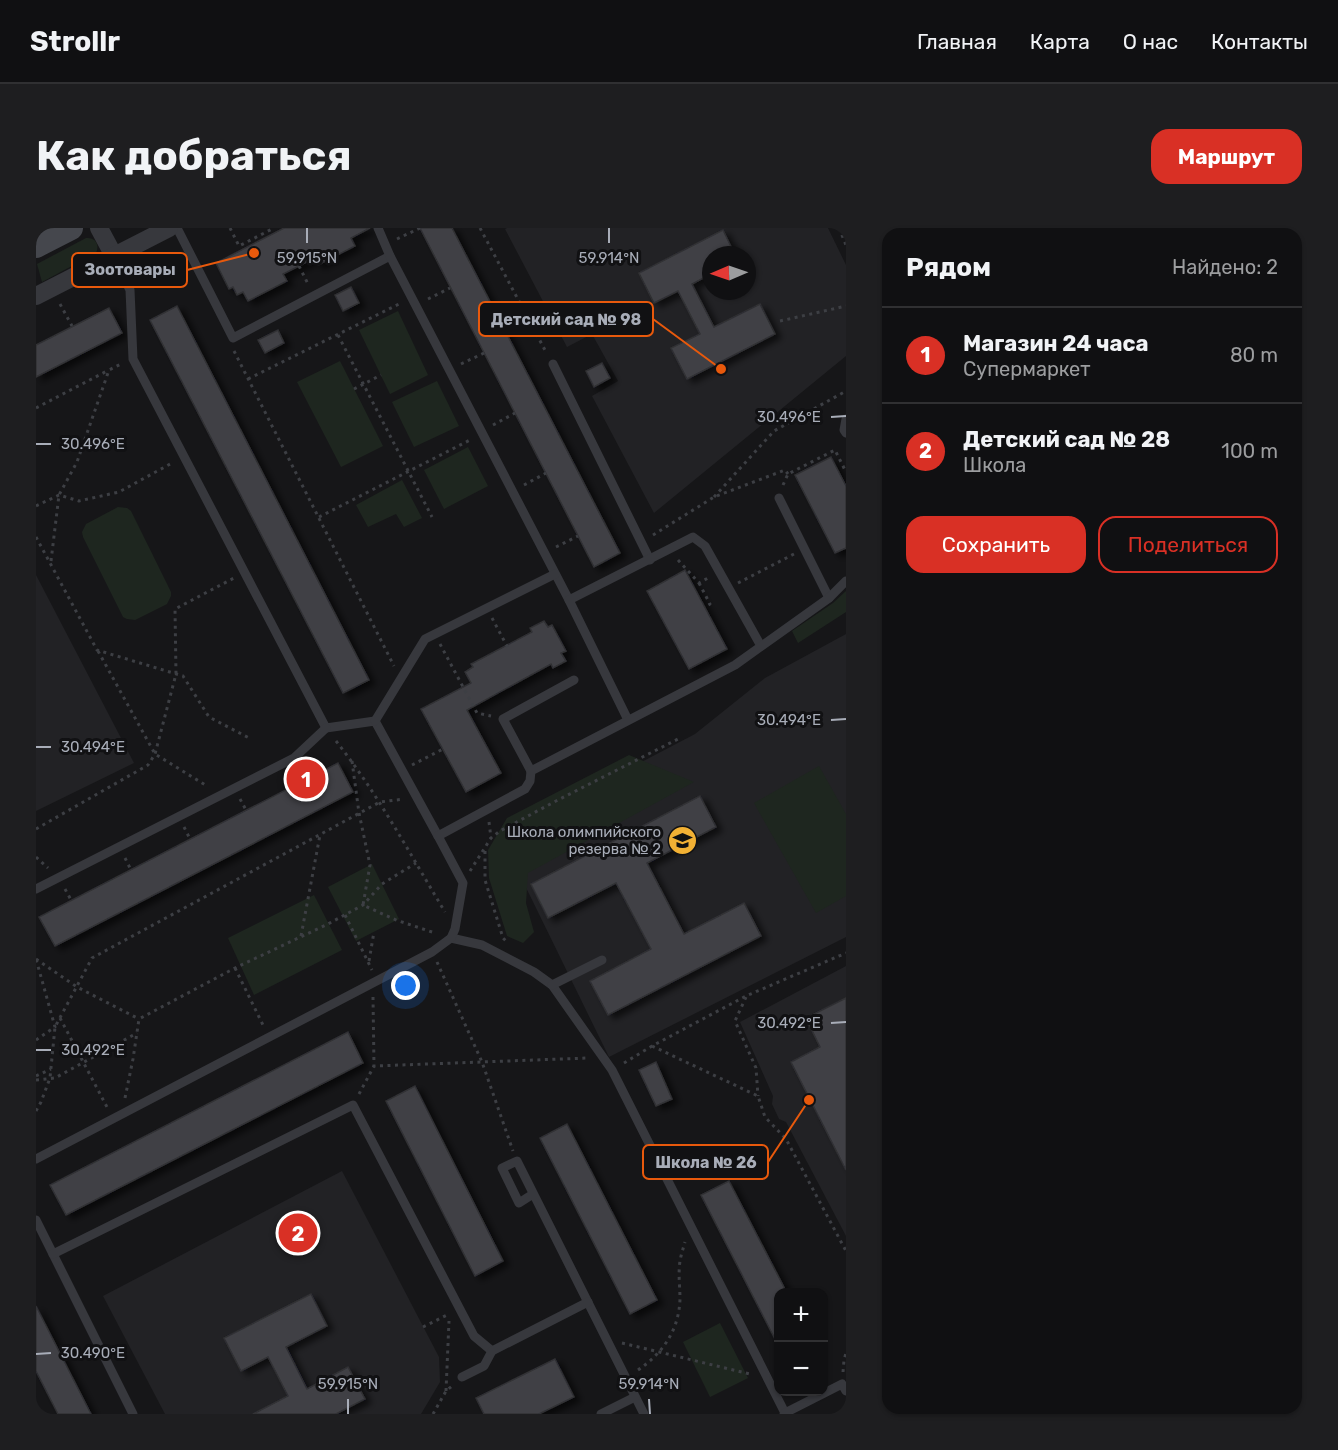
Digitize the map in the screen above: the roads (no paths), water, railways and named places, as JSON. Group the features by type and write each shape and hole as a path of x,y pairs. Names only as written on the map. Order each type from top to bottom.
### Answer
{"main road":[{"path":"36,246 71,228"}],"street":[{"path":"99,228 114,256"},
{"path":"36,296 170,228"}],"lane":[{"path":"177,228 234,338 390,256"},
{"path":"378,228 390,256 545,553 628,720"},
{"path":"114,256 130,290 133,358 326,728"},
{"path":"553,364 650,560"},
{"path":"846,419 844,430 846,433"},
{"path":"778,498 829,598"},
{"path":"569,600 693,537 705,546 761,646"},
{"path":"375,721 425,639 555,574"},
{"path":"531,771 735,665 829,598 846,581"},
{"path":"438,836 525,789 530,781 531,771 503,719 574,680"},
{"path":"36,890 294,758 326,728 375,721"},
{"path":"36,1159 432,952 453,934 463,883 375,721"},
{"path":"453,934 482,945 534,972 552,985 612,1070 784,1414 844,1387"},
{"path":"552,985 602,960"},
{"path":"53,1254 354,1105 474,1336 492,1351"},
{"path":"533,1194 519,1203 502,1168 517,1161 644,1414"},
{"path":"36,1220 133,1414"},
{"path":"462,1377 484,1366 492,1351 588,1302"},
{"path":"601,1414 635,1396"}],"place":[{"name":"Зоотовары","path":"254,253"},
{"name":"Детский сад № 98","path":"721,369"},
{"name":"Магазин 24 часа","path":"306,779"},
{"name":"Школа олимпийского резерва № 2","path":"682,841"},
{"name":"Школа № 26","path":"809,1100"},
{"name":"Детский сад № 28","path":"298,1233"}]}
